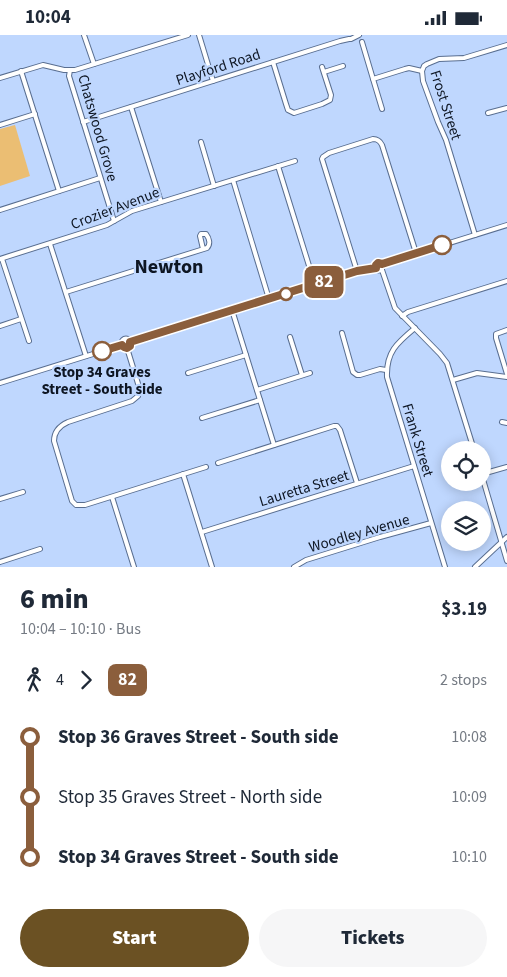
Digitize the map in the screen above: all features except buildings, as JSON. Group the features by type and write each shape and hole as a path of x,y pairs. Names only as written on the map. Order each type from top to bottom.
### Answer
{"street":[{"path":"84,35 94,64"},
{"path":"0,77 43,65 75,70 188,35"},
{"path":"199,35 213,81"},
{"path":"338,35 340,41"},
{"name":"Playford Road","path":"83,122 359,35"},
{"path":"362,42 382,109"},
{"name":"Frost Street","path":"475,235 446,140 423,81 422,71 424,66 439,59 464,58 507,45"},
{"path":"273,62 288,110 294,113 330,100 331,95 322,67"},
{"path":"324,72 343,66"},
{"path":"373,79 410,68 422,71"},
{"name":"Chatswood Grove","path":"70,70 69,75 114,221"},
{"path":"21,71 59,191"},
{"path":"131,107 160,202"},
{"path":"488,113 507,107"},
{"path":"0,125 35,114"},
{"path":"357,271 322,159 329,153 373,139 380,141 382,145 416,253"},
{"path":"201,142 214,186"},
{"name":"Crozier Avenue","path":"1,259 107,225 132,211 295,161"},
{"path":"278,166 315,285"},
{"path":"0,210 100,178"},
{"path":"233,180 269,299"},
{"path":"376,268 377,264 380,263 382,264 507,225"},
{"path":"50,244 86,356"},
{"path":"66,292 203,249"},
{"path":"1,259 29,341"},
{"path":"382,264 382,270 394,305 402,316 447,363 471,441"},
{"path":"122,345 124,339 130,342 357,271 376,268 378,271 382,270"},
{"path":"402,316 408,312 507,281"},
{"path":"232,310 274,445"},
{"path":"0,326 21,319"},
{"path":"342,333 353,372 360,375 380,369 386,370 394,347 415,328"},
{"path":"453,380 477,373 507,375 496,338 496,334 507,330"},
{"path":"290,337 302,375"},
{"path":"127,348 130,346 130,342"},
{"path":"0,383 122,345 127,348 140,390 138,396 132,401 68,422 60,426 55,433 54,441 70,496 74,503 85,505 206,467"},
{"path":"188,373 246,355"},
{"name":"Frank Street","path":"386,370 445,567"},
{"path":"257,390 310,373"},
{"path":"202,418 260,400"},
{"path":"218,463 337,426 340,430 357,483"},
{"name":"Lauretta Street","path":"202,532 414,466"},
{"path":"491,472 507,467"},
{"path":"183,474 212,567"},
{"path":"487,491 507,561"},
{"path":"0,499 23,492"},
{"path":"112,497 134,567"},
{"name":"Woodley Avenue","path":"294,567 306,560 431,523"},
{"path":"475,567 507,537"},
{"path":"0,562 40,549"}],"shaded area":[{"path":"15,125 30,176 0,186 0,129"}],"bus line":[{"name":"82","path":"102,351 122,345 127,348 130,346 130,342 357,271 376,268 378,263 382,264 442,245"}],"place":[{"name":"Stop 34 Graves Street - South side","path":"102,351"}],"district":[{"name":"Newton","path":"169,266"}]}
